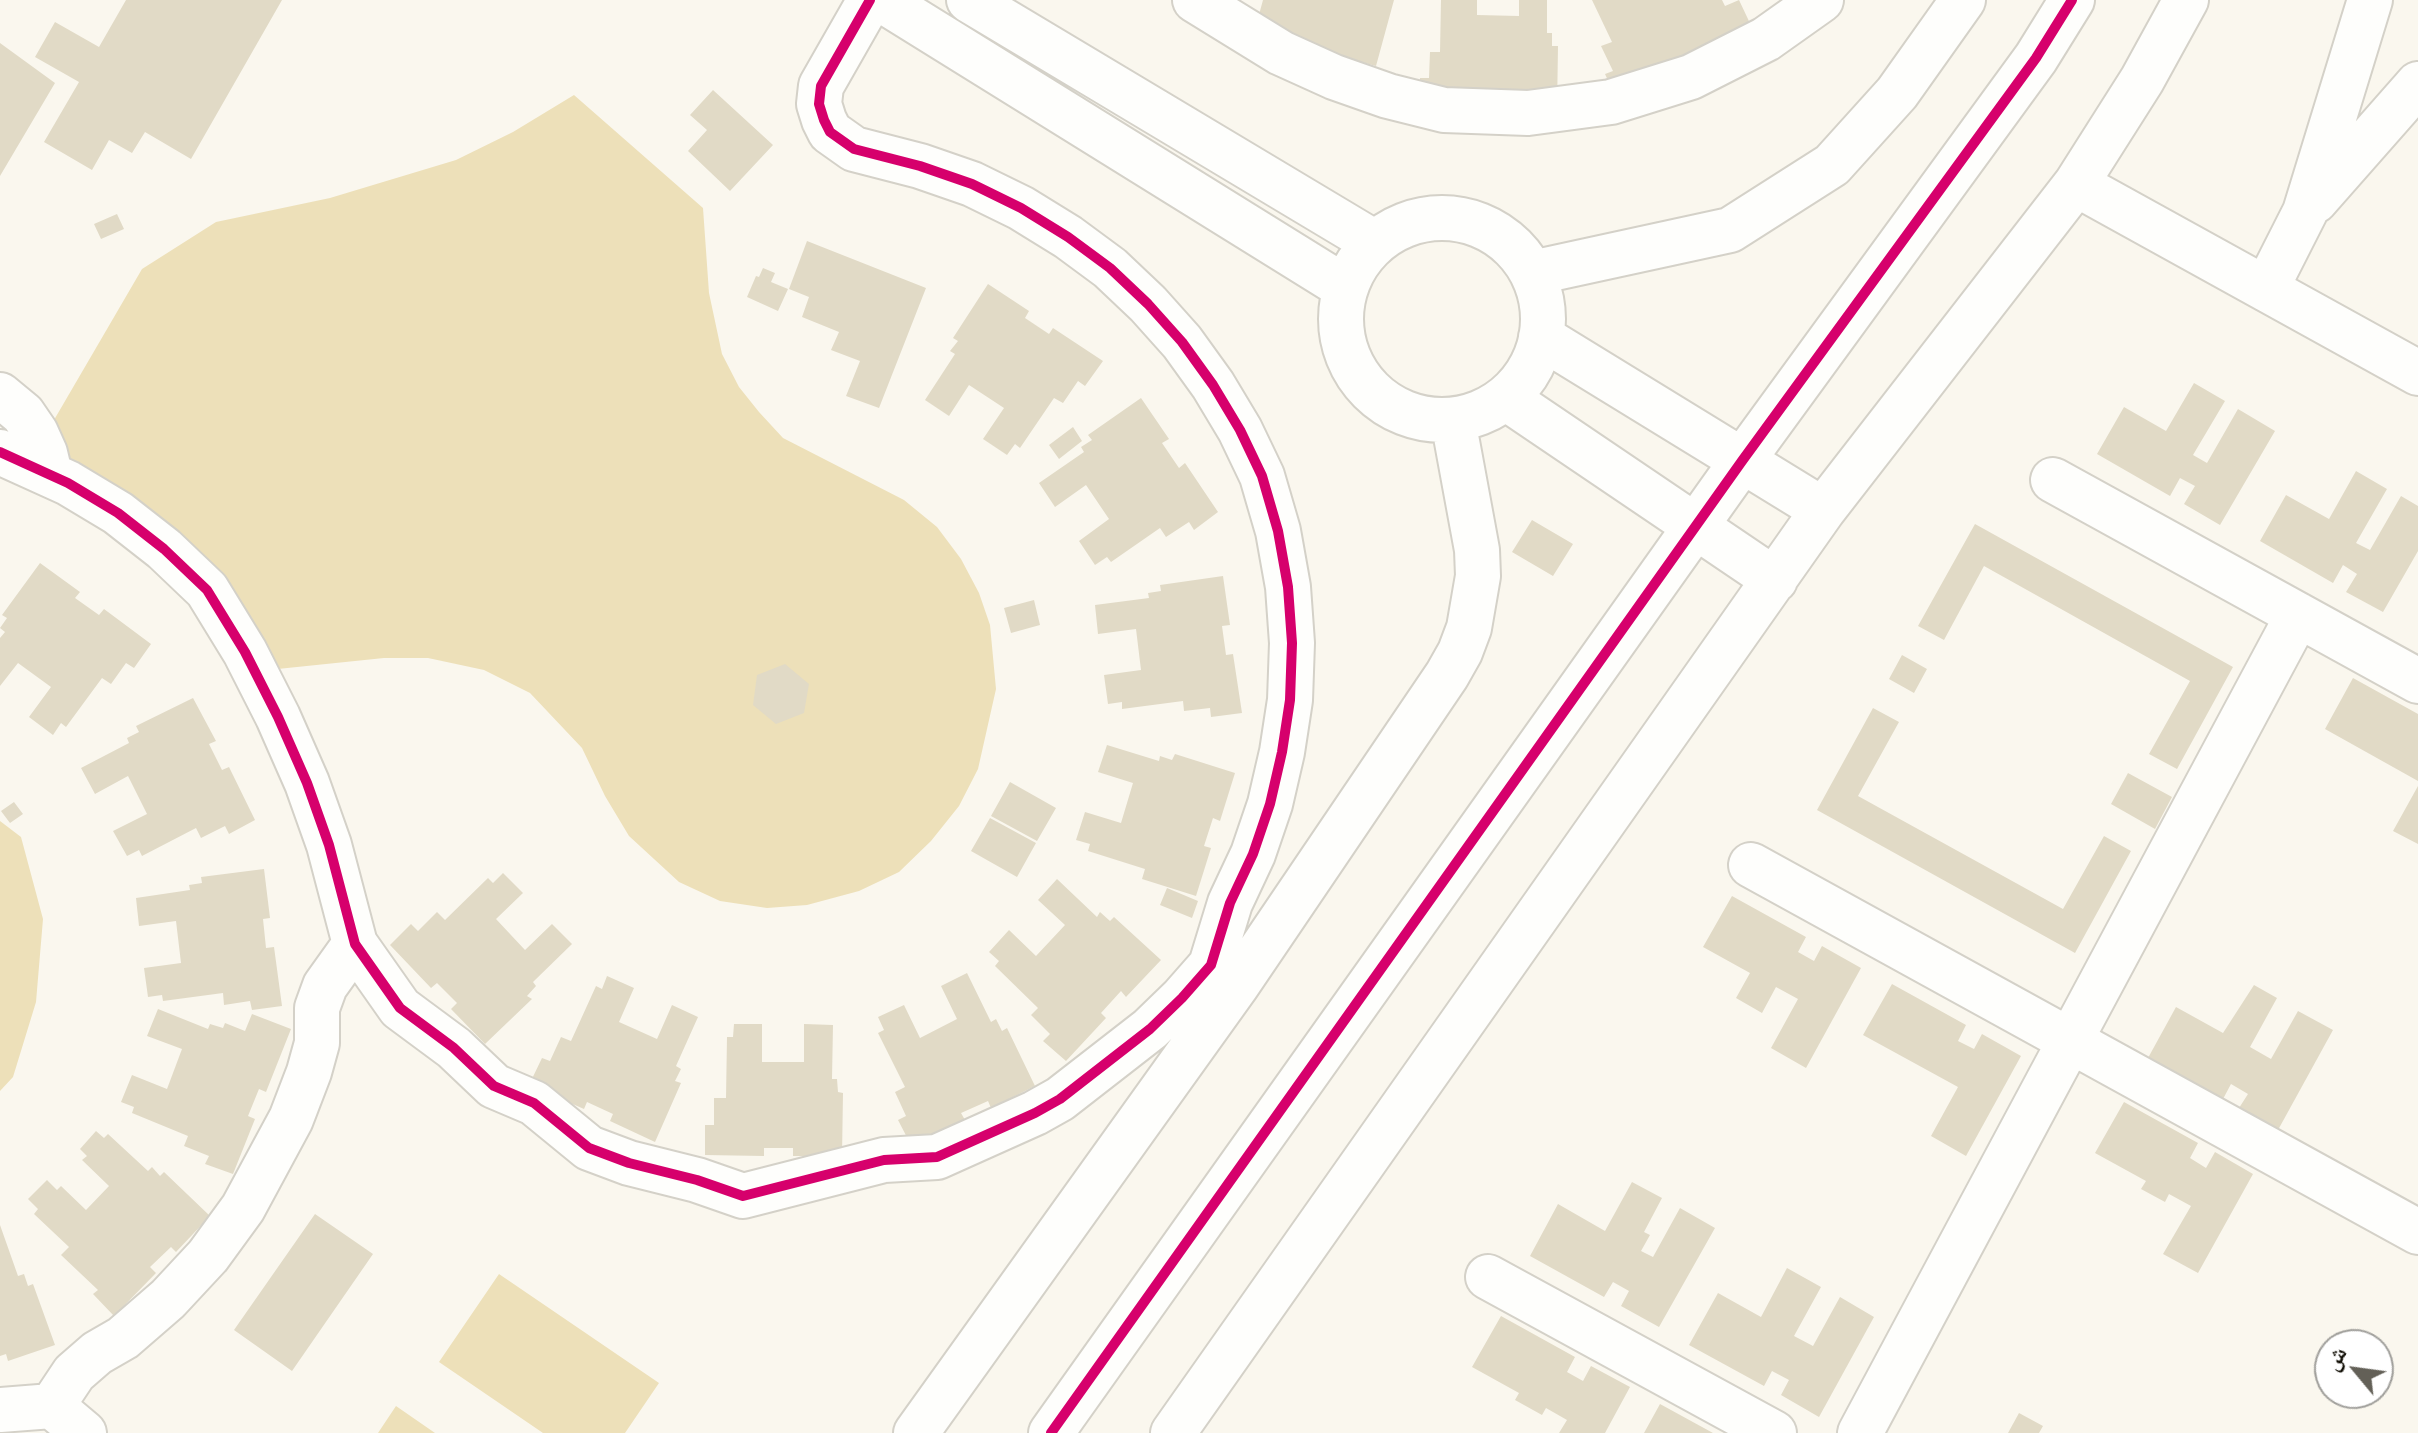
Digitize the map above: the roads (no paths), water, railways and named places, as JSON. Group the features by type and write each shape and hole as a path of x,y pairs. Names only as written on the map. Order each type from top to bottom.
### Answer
{"street":[{"path":"870,0 821,86 819,104 830,132 854,149 920,166 972,184 1021,208 1110,268 1148,304 1206,374 1240,430 1262,476 1278,531 1288,587 1292,643 1290,700 1270,804 1253,854 1230,903 1224,975"},
{"path":"882,0 1346,288"},
{"path":"969,0 1375,243"},
{"path":"1195,0 1281,53 1334,77 1388,96 1444,110 1528,113 1611,102 1691,77 1766,39 1821,0"},
{"path":"1532,273 1730,230 1832,165 1897,93 1963,0"},
{"path":"1051,1433 1742,461 2036,58 2072,0"},
{"path":"1173,1433 1823,510 2076,184 2142,80 2186,0"},
{"path":"2266,289 2305,212 2370,0"},
{"path":"2305,212 2418,84"},
{"path":"2076,184 2418,373"},
{"path":"1431,219 1461,220 1490,230 1514,248 1532,273 1541,304 1541,337 1534,360 1506,398 1472,416 1453,420 1425,419 1397,410 1373,394 1355,372 1344,345 1341,316 1346,288 1358,264 1375,243 1401,227 1431,219"},
{"path":"1541,337 1823,510"},
{"path":"0,395 23,414 36,433 50,474"},
{"path":"1506,398 1775,580"},
{"path":"916,1433 1224,975 1447,675 1469,628 1478,576 1477,550 1453,420"},
{"path":"0,452 50,474 118,513 164,549 207,590 245,652 307,783 329,845 355,944 400,1008 454,1048 494,1086 534,1103 589,1148 629,1163 697,1180 743,1196 884,1160 937,1157 1005,1129 1060,1099 1150,1029 1182,998 1224,975"},
{"path":"2053,480 2418,681"},
{"path":"1860,1433 2298,615"},
{"path":"1751,865 2418,1232"},
{"path":"0,1410 68,1420 74,1373 97,1353 123,1338 168,1299 208,1256 243,1208 291,1119 317,1043 317,1008 325,986 355,944"},
{"path":"1488,1277 1774,1433"}]}
